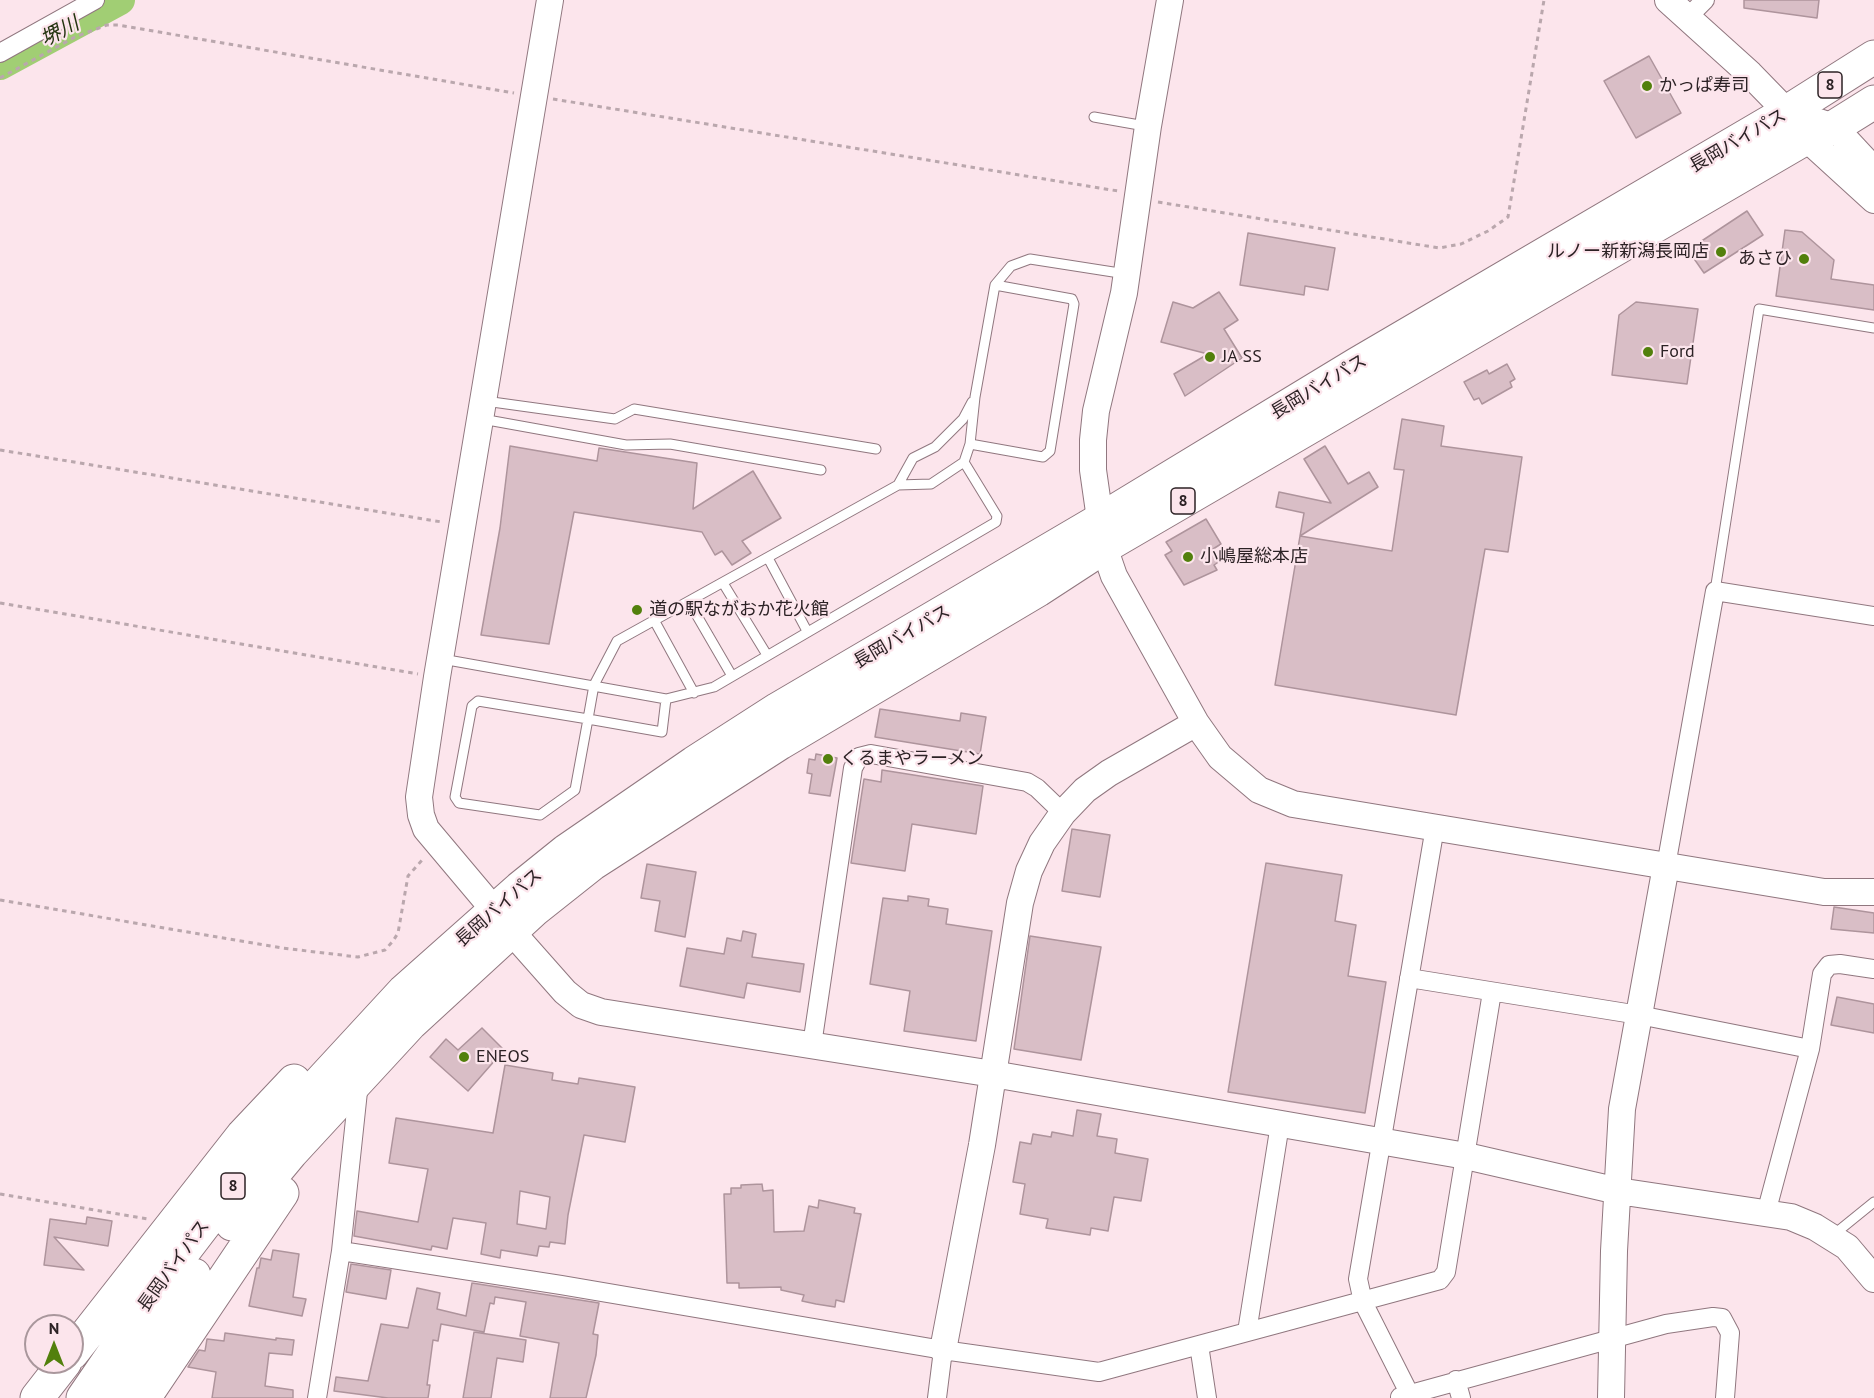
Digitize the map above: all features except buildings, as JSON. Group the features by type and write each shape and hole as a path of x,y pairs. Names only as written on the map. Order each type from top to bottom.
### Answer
{"highway":[{"name":"長岡バイパス","path":"1102,533 1357,364 1787,112 1874,57"},
{"name":"長岡バイパス","path":"115,1398 188,1282 249,1202 566,850 778,709 1102,533 1874,102"},
{"name":"長岡バイパス","path":"83,1398 134,1321 236,1182 320,1082 404,992 503,921"},
{"path":"84,1338 243,1135 305,1069 404,992"},
{"path":"144,1398 360,1077"},
{"path":"37,1398 56,1374"}],"street":[{"path":"0,53 95,0"},
{"path":"550,0 438,668 419,797 421,815 438,846 565,992 581,1005 620,1017 993,1074 1466,1155 1618,1191 1791,1217 1832,1236 1847,1247 1874,1279"},
{"path":"1170,0 1148,126 1127,274 1096,411 1093,440 1102,533 1114,576 1196,723 1220,757 1259,790 1293,804 1824,892 1874,892"},
{"path":"1668,0 1697,8 1787,112 1874,170"},
{"path":"1820,132 1874,200"},
{"path":"1611,1398 1622,1108 1715,591 1874,616"},
{"path":"936,1398 982,1145 1020,903 1029,870 1042,843 1063,813 1085,790 1109,773 1196,723"},
{"path":"812,1045 853,768 859,757 872,754 1027,782 1063,813"},
{"path":"1435,827 1358,1279 1363,1302 1403,1395 1688,1319 1722,1318 1727,1325 1731,1341 1725,1398"},
{"path":"1766,1213 1810,1049 1822,974 1829,965 1840,964 1874,969"},
{"path":"1409,978 1639,1015 1810,1049"},
{"path":"341,1251 561,1285 943,1350 1099,1372 1440,1280 1446,1272 1492,992"},
{"path":"317,1398 341,1251 360,1077"},
{"path":"1247,1332 1280,1124"},
{"path":"1199,1345 1207,1398"},
{"path":"1456,1380 1461,1398"}],"lane":[{"path":"1094,117 1148,126"},
{"path":"666,699 662,732 588,719 478,701 471,706 455,797 459,803 540,815 575,790 588,719 594,685 617,641 898,485 931,484 964,462 970,444 975,397 995,285 1011,266 1030,259 1127,274"},
{"path":"970,444 1043,458 1050,451 1074,304 1071,299 995,285"},
{"path":"1715,591 1759,309 1874,328"},
{"path":"898,485 913,458 935,447 963,420 975,397"},
{"path":"483,410 615,419 634,409 876,449"},
{"path":"483,410 626,445 670,444 821,470"},
{"path":"438,668 594,685 666,699 714,687 996,522 997,516 964,462"},
{"path":"768,558 807,631"},
{"path":"723,583 767,655"},
{"path":"689,602 732,676"},
{"path":"654,620 694,693"},
{"path":"1832,1236 1874,1202"}],"path":[{"path":"0,78 75,37 107,25 118,25 1139,195 1154,201 1439,248 1461,244 1488,231 1508,217 1544,0"},
{"path":"0,450 463,525"},
{"path":"0,603 438,668"},
{"path":"0,900 282,948 358,957 385,950 393,941 398,933 408,876 438,846"},
{"path":"0,1194 173,1223"}],"waterway":[{"name":"堺川","path":"0,65 120,0"}],"place":[{"name":"かっぱ寿司","path":"1647,86"},
{"name":"ルノー新新潟長岡店","path":"1721,252"},
{"name":"あさひ","path":"1804,259"},
{"name":"Ford","path":"1648,352"},
{"name":"JA SS","path":"1210,357"},
{"name":"小嶋屋総本店","path":"1188,557"},
{"name":"道の駅ながおか花火館","path":"637,610"},
{"name":"くるまやラーメン","path":"828,759"},
{"name":"ENEOS","path":"464,1057"}]}
